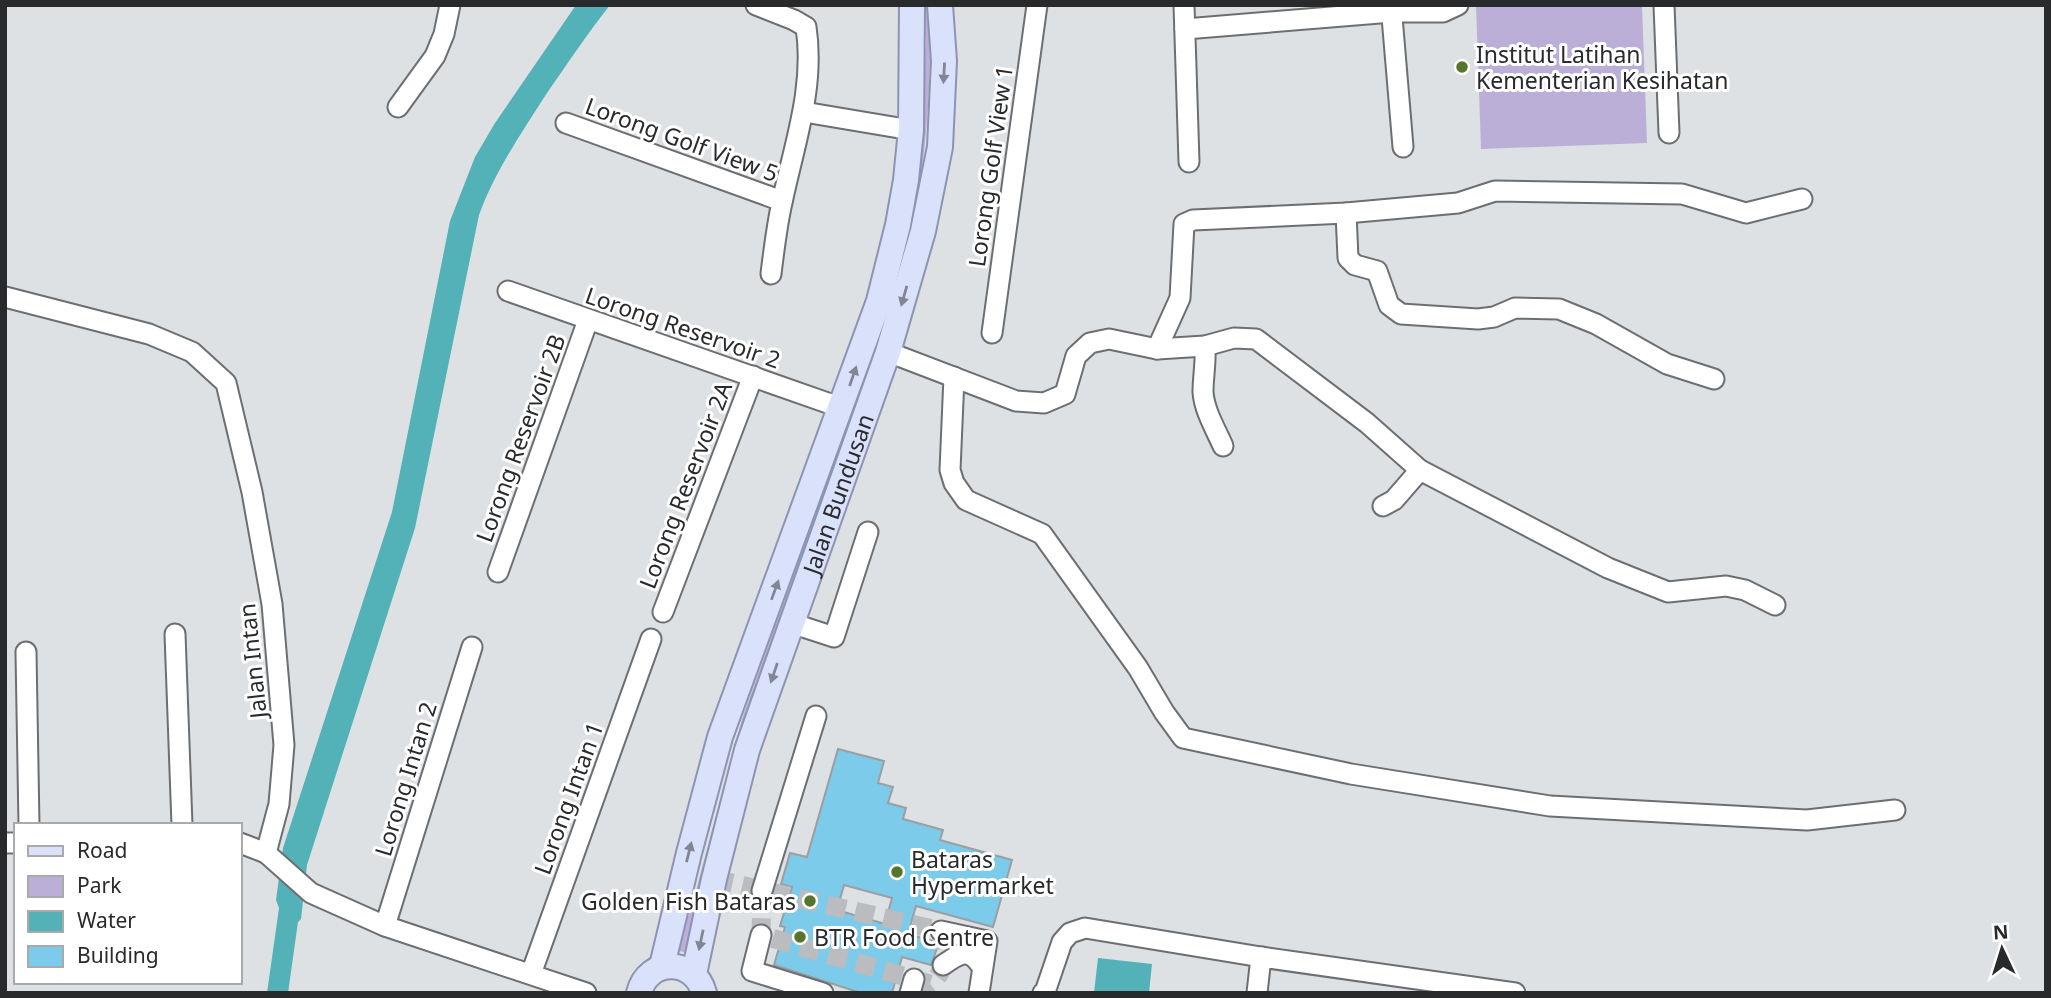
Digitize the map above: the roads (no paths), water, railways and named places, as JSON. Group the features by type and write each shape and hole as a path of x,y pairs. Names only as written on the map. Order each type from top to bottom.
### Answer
{"main road":[{"name":"Jalan Bundusan","path":"662,967 720,737 879,301 898,225 911,130 912,5"},
{"name":"Jalan Bundusan","path":"699,983 714,879 747,750 888,352 923,231 940,147 944,61 940,5"},
{"path":"639,993 646,977 662,967 674,965 685,968 699,983"}],"street":[{"path":"398,107 435,56 444,34 450,5"},
{"path":"756,5 806,27 810,50 804,113 782,201 771,274"},
{"name":"Lorong Golf View 1","path":"992,333 1037,5"},
{"path":"1184,5 1189,162"},
{"path":"1185,29 1392,9 1428,9 1443,12 1458,5"},
{"path":"1664,5 1669,133"},
{"path":"1392,9 1403,147"},
{"path":"804,113 911,130"},
{"name":"Lorong Golf View 5","path":"566,123 782,201"},
{"path":"1157,349 1180,298 1184,224 1193,220 1346,213 1458,203 1495,191 1682,194 1746,213 1802,199"},
{"path":"1346,213 1349,258 1355,265 1377,271 1388,305 1401,314 1478,319 1494,317 1515,308 1559,309 1617,335 1667,364 1714,379"},
{"name":"Lorong Reservoir 2","path":"509,291 842,408"},
{"name":"Jalan Intan","path":"5,297 149,334 192,352 226,383 252,492 272,604 284,745 271,858"},
{"name":"Lorong Reservoir 2B","path":"498,572 587,320"},
{"path":"888,352 1016,401 1044,402 1065,394 1076,356 1090,343 1109,339 1157,349 1205,346 1234,338 1256,339 1367,423 1420,470 1608,568 1668,592 1726,586 1745,590 1775,605"},
{"path":"1205,346 1206,376 1203,393 1223,446"},
{"name":"Lorong Reservoir 2A","path":"663,612 753,376"},
{"path":"954,377 950,470 954,484 966,500 1042,534 1138,668 1183,738 1351,774 1550,806 1807,820 1895,810"},
{"path":"1383,506 1394,500 1420,470"},
{"path":"791,624 835,637 868,532"},
{"path":"175,634 182,823"},
{"name":"Lorong Intan 1","path":"531,974 651,639"},
{"name":"Lorong Intan 2","path":"385,926 472,647"},
{"path":"26,652 29,823"},
{"path":"762,891 816,716"},
{"path":"242,844 271,858 311,893 385,926 531,974 559,989 586,993"},
{"path":"1043,993 1062,942 1070,933 1085,928 1261,957 1515,993"},
{"path":"941,931 987,941 979,993"},
{"path":"761,935 752,971 823,993"},
{"path":"943,965 960,954 968,953 976,957 982,967"},
{"path":"1257,993 1261,957"}],"water":[{"path":"576,5 610,5 519,137 501,167 479,215 415,528 307,865 288,993 267,993 279,908 276,900 283,848 392,512 450,221 475,157 495,123"},
{"path":"1098,958 1152,964 1149,993 1094,993"}],"tunnel":[{"path":"714,879 941,931 943,960 940,973 930,984 761,935 762,891"}],"place":[{"name":"Institut Latihan Kementerian Kesihatan","path":"1462,67"},
{"name":"Bataras Hypermarket","path":"897,872"},
{"name":"Golden Fish Bataras","path":"810,901"},
{"name":"BTR Food Centre","path":"800,937"}]}
